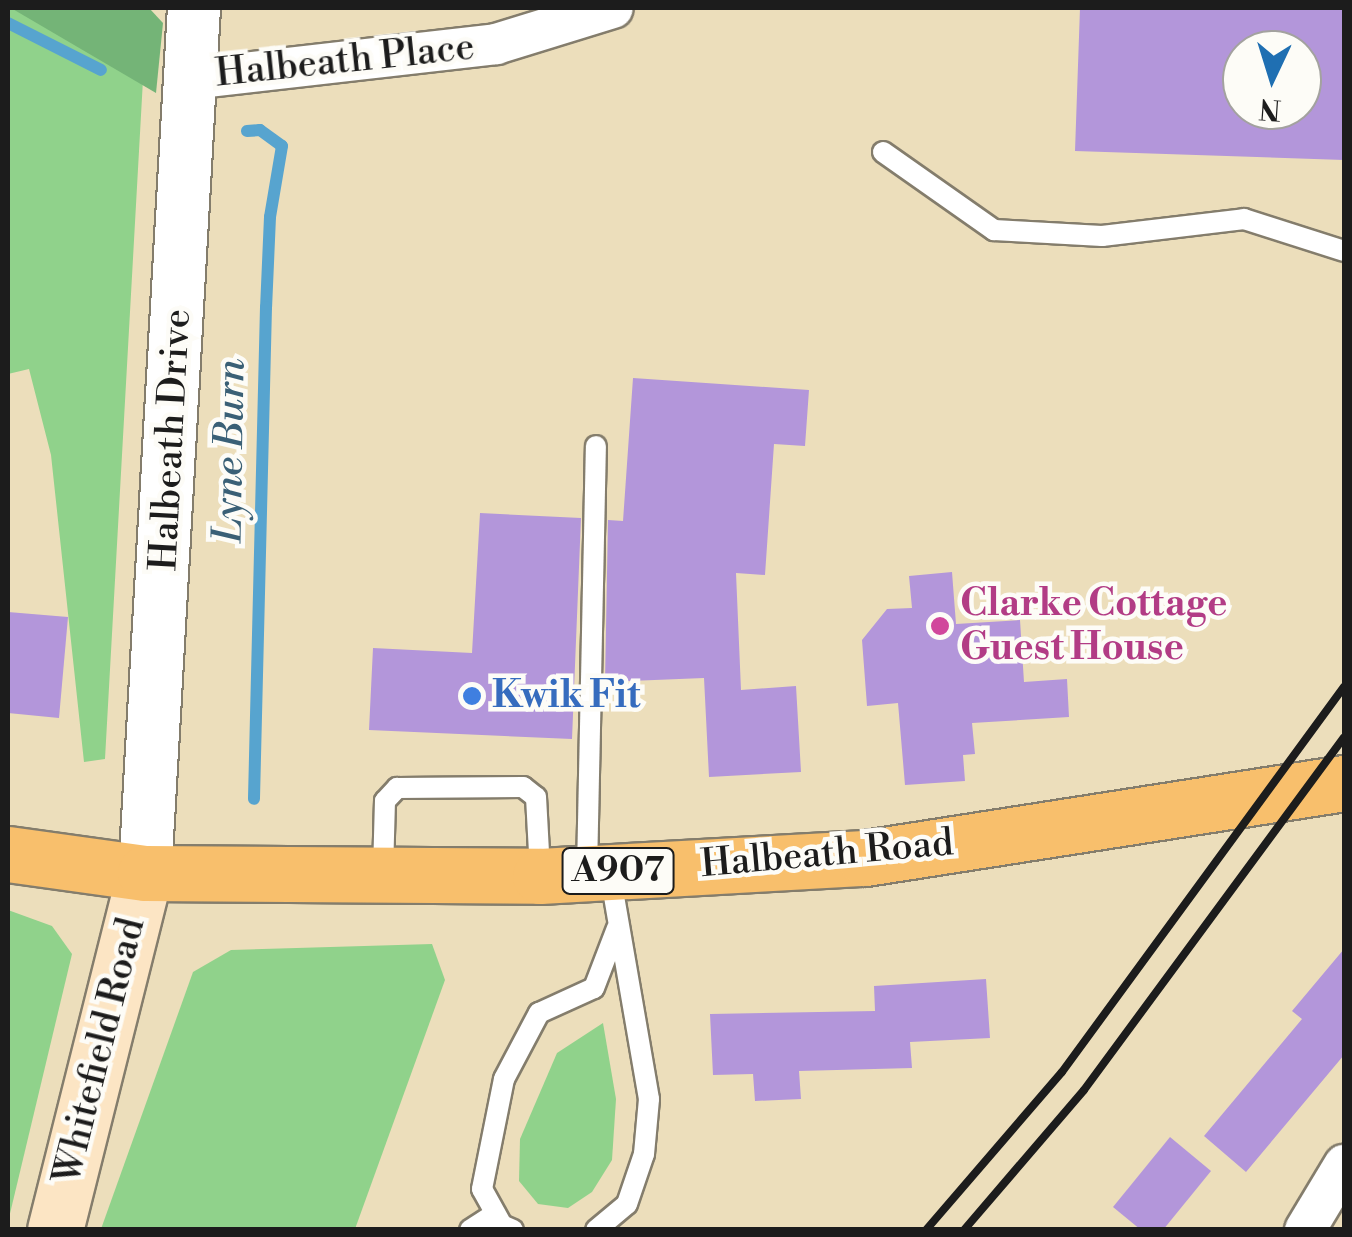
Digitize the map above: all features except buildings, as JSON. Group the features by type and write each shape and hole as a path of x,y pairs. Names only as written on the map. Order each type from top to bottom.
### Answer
{"main road":[{"name":"Halbeath Road","path":"8,854 146,873 579,873 865,858 1344,782"},
{"name":"Whitefield Road","path":"55,1230 146,873"}],"street":[{"name":"Halbeath Drive","path":"146,873 194,8"},
{"name":"Halbeath Place","path":"190,79 496,44 565,17 614,8"},
{"path":"1305,1230 1344,1164"}],"lane":[{"path":"882,152 994,230 1102,236 1244,219 1344,251"},
{"path":"579,873 596,446"},
{"path":"382,874 385,801 397,788 523,787 536,797 579,873 618,926 642,1029 649,1099 644,1154 627,1204 596,1230"},
{"path":"513,1230 495,1214 482,1190 488,1136 515,1051 539,1014 594,988 618,926"},
{"path":"470,1230 495,1214"}],"green space":[{"path":"8,8 147,8 105,759 84,762 51,455 29,369 8,374"},
{"path":"11,8 149,8 163,23 156,93"},
{"path":"8,910 52,926 72,954 8,1222"},
{"path":"432,944 445,980 355,1229 101,1229 193,972 231,950"},
{"path":"603,1023 616,1099 612,1160 592,1192 568,1208 538,1204 519,1181 520,1139 557,1053"}],"waterway":[{"name":"Lyne Burn","path":"8,23 101,70"},
{"name":"Lyne Burn","path":"247,131 260,130 282,146 270,217 266,307 254,799"}],"railway":[{"path":"926,1230 1062,1072 1344,687"},
{"path":"964,1230 1084,1090 1344,737"}],"place":[{"name":"Clarke Cottage Guest House","path":"940,626"},
{"name":"Kwik Fit","path":"472,696"}]}
